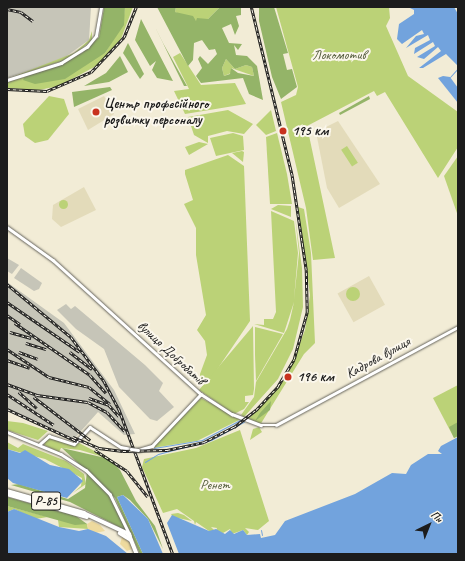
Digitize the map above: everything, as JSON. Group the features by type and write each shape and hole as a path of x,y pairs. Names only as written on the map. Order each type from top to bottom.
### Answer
{"main road":[{"name":"Р-85","path":"7,491 84,513 127,531 137,554"},
{"name":"Р-85","path":"7,494 83,515 130,536"}],"street":[{"path":"7,80 61,63 87,47 96,36 101,7"},
{"name":"вулиця Добробатів","path":"7,227 53,260 201,394 152,446 138,450 121,447 90,427 75,443 49,436 40,444"},
{"name":"Кадрова вулиця","path":"201,394 234,415 258,425 273,425 458,326"},
{"path":"7,432 40,444 74,461 95,478 114,501 127,531"}],"shaded area":[{"path":"7,7 91,7 89,40 61,60 7,78"},
{"name":"Центр професійного розвитку персоналу","path":"104,96 114,114 88,130 78,109"},
{"path":"338,121 380,184 339,208 327,188 316,132"},
{"path":"84,187 96,210 61,227 52,219 53,205"},
{"path":"7,258 19,265 12,274 7,271"},
{"path":"21,268 42,283 39,289 34,291 14,278"},
{"path":"369,276 385,305 354,322 338,293"},
{"path":"7,282 64,323 114,390 135,434 124,435 98,412 72,441 7,411"},
{"path":"66,304 71,309 75,306 145,365 163,383 159,391 174,407 157,421 150,419 119,387 104,349 76,329 57,310"}],"green space":[{"path":"125,7 133,7 121,39 98,65 59,86 39,90 7,88 7,82 105,53 123,24"},
{"path":"125,7 124,25 105,53 65,79 35,84 23,80 25,76 82,53 99,37 104,8"},
{"path":"157,7 176,7 175,12 193,16 196,21 197,18 208,19 220,7 241,7 241,15 236,16 239,26 235,35 231,24 222,28 229,43 242,44 238,50 234,45 236,55 247,56 257,66 263,100 249,94 243,78 201,83 196,76 202,68 198,59 200,56 208,64 217,54 215,49 209,50 202,40 194,43 193,60 188,66","holes":["226,59 235,69 246,65 252,67 254,76 238,73 231,68 230,74 224,76 222,68"]},
{"path":"176,7 220,7 208,19 196,21 175,12"},
{"path":"259,7 274,7 288,53 283,54 287,70 292,69 297,87 281,99 272,77 259,21"},
{"name":"Локомотив","path":"276,7 389,7 390,18 386,26 408,76 458,112 458,147 438,178 385,92 377,96 374,91 307,126 335,258 313,260 306,208 281,102 296,95 298,87"},
{"path":"141,19 173,81 157,78 152,70 156,61 150,66 135,40"},
{"path":"154,25 163,43 187,86 184,86"},
{"path":"92,31 92,40 75,54 62,61 7,79 74,53 89,40"},
{"path":"128,43 144,74 140,79 123,53"},
{"path":"180,53 201,85 235,83 246,104 185,114 174,91 189,89 173,57"},
{"path":"120,56 128,72 109,82 84,86 106,73"},
{"path":"226,59 235,69 246,65 252,67 254,76 231,68 231,73 224,76 222,68"},
{"path":"110,87 112,90 74,107 72,92"},
{"path":"49,96 64,99 69,114 48,140 35,143 25,136 23,124"},
{"path":"369,96 370,99 340,115 339,113"},
{"path":"228,110 253,124 244,134 227,131 208,136 208,143 194,135 188,117"},
{"path":"271,110 276,131 266,135 256,125"},
{"path":"233,133 243,136 244,150 216,156 210,138"},
{"path":"277,133 287,174 292,204 270,204 266,137"},
{"path":"199,142 208,144 189,155 185,147"},
{"path":"347,146 358,163 352,167 341,150"},
{"path":"242,151 244,152 243,162 232,153"},
{"path":"228,155 244,166 250,321 212,377 201,385 200,374 207,355 205,341 197,330 206,315 196,255 196,228 184,204 193,200 185,170"},
{"path":"458,156 458,216 444,176"},
{"path":"63,199 68,204 63,209 58,204"},
{"path":"278,205 291,206 291,217 271,209"},
{"path":"298,207 304,209 311,253 315,343 304,354 260,425 248,419 286,378 305,330 310,295"},
{"path":"271,211 294,221 298,253 294,299 299,253 295,216 302,268 303,307 293,349 278,379 244,417 241,415 254,397 256,382 287,329 294,302 284,333 254,324 264,325 264,319 273,319 276,312"},
{"path":"353,287 358,289 360,294 358,299 353,301 348,299 346,294 348,289"},
{"path":"253,326 253,395 245,396 245,402 249,402 244,409 234,414 199,390"},
{"path":"255,327 283,334 256,381 255,355"},
{"path":"458,385 458,436 454,438 433,398"},
{"path":"201,398 241,419 197,441 152,448"},
{"path":"271,401 270,410 255,421 260,413"},
{"path":"7,421 23,423 48,431 38,440 7,430"},
{"path":"458,422 458,436 454,438 449,427"},
{"path":"259,427 262,432 250,440 253,429"},
{"name":"Ренет","path":"240,430 269,521 258,530 245,528 249,532 247,535 243,530 232,534 230,529 223,533 216,531 217,528 211,527 215,531 209,531 196,522 195,525 194,521 177,509 163,513 142,467 144,459 196,448"},
{"path":"47,437 71,445 79,443 110,459 80,450 61,448 59,452 44,445"},
{"path":"7,442 18,448 23,444 66,461 84,474 86,484 73,493 81,486 82,478 45,459 7,449"},
{"path":"62,448 110,459 120,470 136,501 155,526 163,549 148,519 130,500 123,495 117,497 143,554 140,554 115,498"},
{"path":"87,472 111,498 127,531 70,502 11,485 19,484 68,499 85,488"},
{"path":"7,497 76,516 87,524 75,525 7,506"},
{"path":"7,506 48,517 35,519 14,509 7,512"},
{"path":"178,513 184,515 192,521 173,517 171,514"},
{"path":"58,520 87,524 88,529 59,527"}],"sand":[{"path":"92,521 100,525 105,531 95,533 88,529 87,524"},
{"path":"122,537 131,543 132,549 127,551 120,544"}],"water":[{"path":"408,7 454,7 458,14 458,66 446,54 423,68 419,68 441,51 438,47 424,59 417,57 435,46 433,42 414,54 415,48 430,40 428,35 406,48 416,36 424,34 422,30 402,44 397,39 399,24 414,14 414,10"},
{"path":"443,76 450,77 458,88 458,103 438,78"},
{"path":"458,437 458,554 179,554 167,523 172,515 209,531 216,529 225,534 230,530 234,534 243,530 247,535 260,534 261,538 275,535 285,521 355,494 392,473 406,474 411,465 428,454 442,454 438,451 441,446"},
{"path":"7,449 20,453 25,450 50,465 69,469 83,481 67,498 13,483 7,478"},
{"path":"123,495 148,519 163,554 143,554 117,497"},
{"path":"14,509 59,527 79,531 88,529 106,536 128,554 7,554 7,512"}],"waterway":[{"path":"450,77 458,68"},
{"path":"154,448 202,440 240,420"},
{"path":"145,462 158,454 211,440 244,422"},
{"path":"261,530 262,535"}],"railway":[{"path":"7,89 47,91 91,72 124,37 136,7"},
{"path":"73,437 99,448 123,451 167,450 204,442 234,427 256,410 278,386 294,359 307,312 306,270 292,176 251,7"},
{"path":"7,9 21,12 33,21"},
{"path":"7,284 71,337 104,381 119,409 173,554"},
{"path":"7,302 80,352"},
{"path":"7,315 20,324"},
{"path":"15,323 90,375 106,393"},
{"path":"10,332 31,338"},
{"path":"26,343 46,349"},
{"path":"7,349 49,377 89,387 110,404"},
{"path":"19,352 38,359"},
{"path":"70,352 92,369"},
{"path":"7,360 30,368"},
{"path":"7,384 37,395 88,402 107,412 125,431"},
{"path":"19,392 37,408"},
{"path":"7,394 54,425"},
{"path":"34,397 90,440"},
{"path":"89,398 109,405 119,416"},
{"path":"7,409 77,441"},
{"path":"95,450 127,471 148,497"}],"place":[{"name":"Центр професійного розвитку персоналу","path":"96,112"},
{"name":"195 км","path":"283,131"},
{"name":"196 км","path":"288,377"}]}
